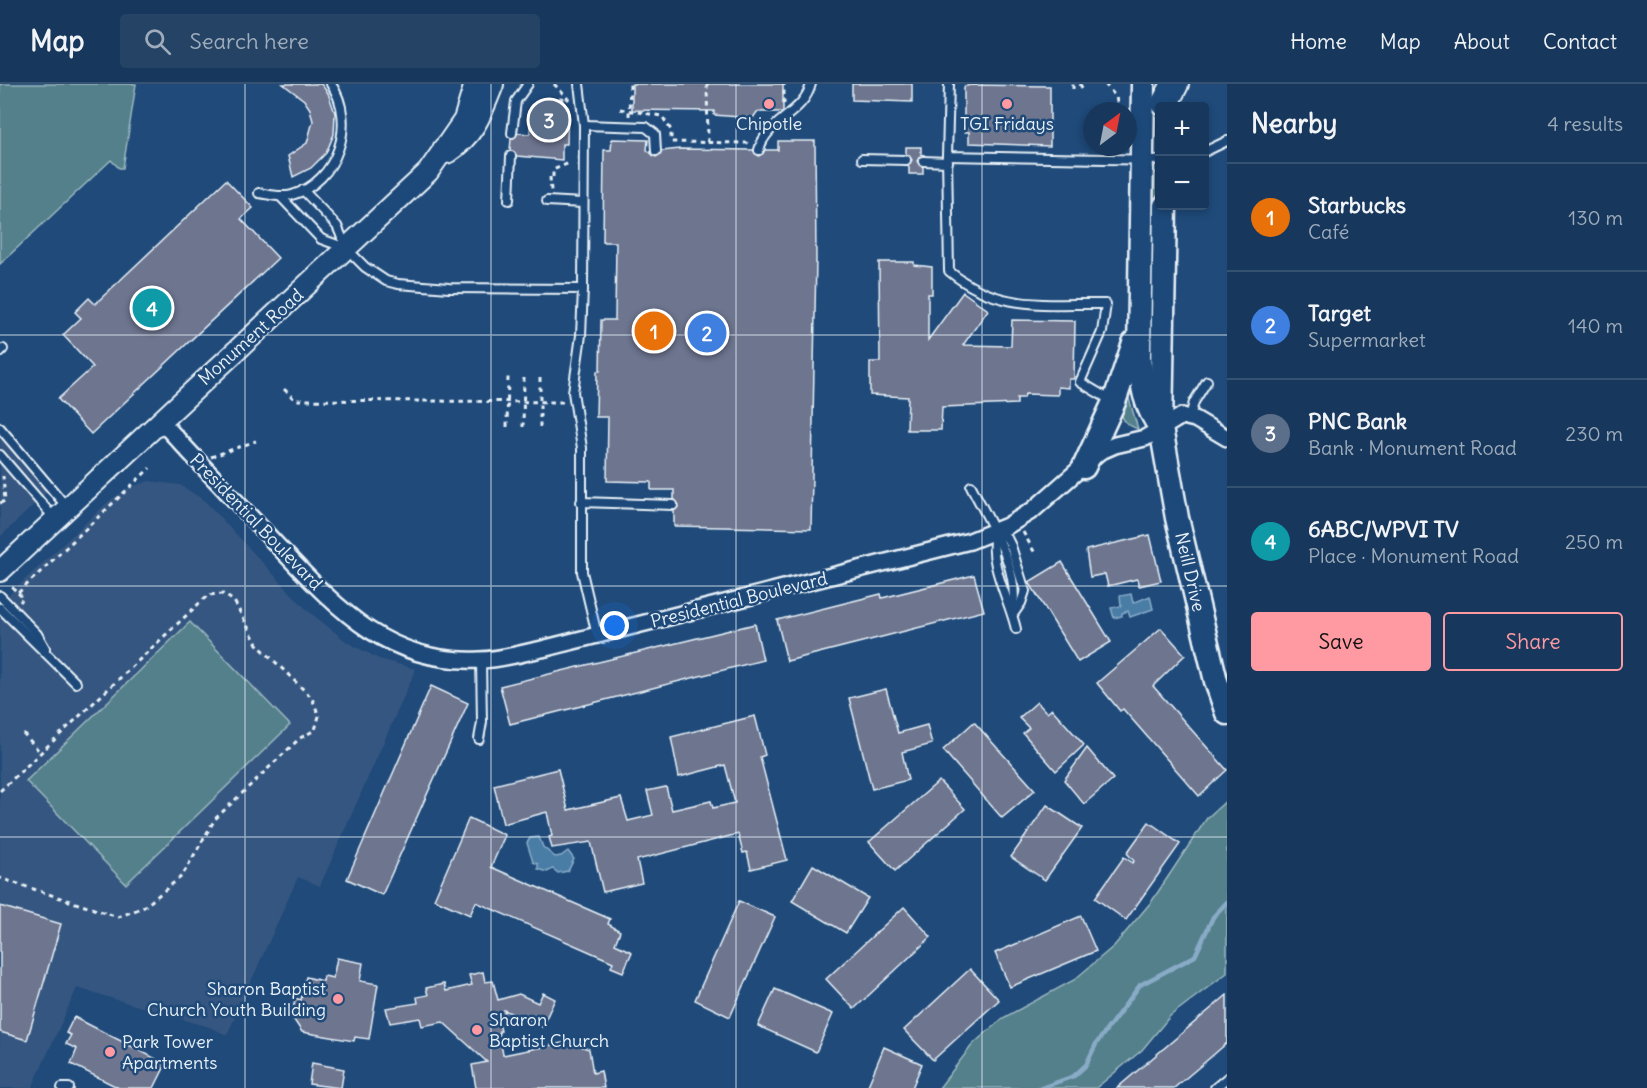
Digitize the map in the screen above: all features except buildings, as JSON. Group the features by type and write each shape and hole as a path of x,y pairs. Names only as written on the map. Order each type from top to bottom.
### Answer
{"highway":[{"path":"446,150 467,134 482,106 490,84"}],"main road":[{"path":"1143,84 1151,160 1139,357 1143,395 1148,409 1161,428"},
{"path":"1161,428 1165,210"},
{"path":"1084,467 1113,402 1132,350 1140,312"},
{"name":"Neill Drive","path":"1161,428 1180,530 1215,681 1227,713"}],"street":[{"name":"Monument Road","path":"0,572 160,420 428,172 446,150 464,120 475,84"},
{"name":"Presidential Boulevard","path":"160,420 349,618 382,639 412,652 447,658 481,660 597,635 921,555 995,532 1045,502 1107,448 1145,438 1182,416 1190,417"},
{"path":"1190,417 1227,438"}],"lane":[{"path":"259,193 281,197 303,190 333,160 343,137 344,113 331,84"},
{"path":"512,133 516,101 528,84"},
{"path":"579,84 585,125 583,289 581,335 573,379 574,403 582,448 582,572 597,635"},
{"path":"759,150 767,134 803,104 811,84"},
{"path":"949,84 947,159 949,271 980,292 1004,301 1106,304 1102,332 1080,382 1113,402"},
{"path":"585,125 646,127 655,134 656,150"},
{"path":"1209,150 1227,141"},
{"path":"509,200 511,156"},
{"path":"862,159 906,160"},
{"path":"923,161 947,159 1151,160"},
{"path":"303,190 336,226 347,249"},
{"path":"281,197 321,238 347,249 376,276 398,285 449,288 583,289"},
{"path":"547,201 583,203"},
{"path":"1190,417 1194,402 1207,381"},
{"path":"0,428 61,513"},
{"path":"0,455 61,513"},
{"path":"971,486 995,532 993,551 1005,599 1016,629"},
{"path":"581,502 673,505"},
{"path":"995,532 1007,538 1025,591 1021,603 1012,615"},
{"path":"0,596 37,633 47,652"},
{"path":"0,608 76,682"},
{"path":"479,740 482,722 481,660"},
{"path":"1215,1088 1227,1078"},
{"path":"62,1088 69,1088"}],"path":[{"path":"554,84 570,100 560,99 554,106"},
{"path":"629,116 630,84"},
{"path":"707,84 708,142"},
{"path":"783,113 784,84"},
{"path":"1080,84 1083,90"},
{"path":"1105,84 1116,97 1117,102"},
{"path":"620,109 662,116 667,120 671,130 671,142 747,143 752,136"},
{"path":"553,177 553,170 569,163"},
{"path":"507,427 508,377"},
{"path":"524,378 524,427"},
{"path":"540,378 540,427"},
{"path":"284,389 295,400 563,402"},
{"path":"209,458 256,441"},
{"path":"204,450 218,466"},
{"path":"12,587 18,593 150,468"},
{"path":"0,503 5,501 3,473"},
{"path":"1022,531 1036,555"},
{"path":"0,791 208,595 216,593 234,601 257,644 312,698 319,716 315,730 300,738 216,819 182,876 144,907 118,917 0,878"},
{"path":"23,733 40,752"}],"shaded area":[{"path":"0,419 55,485 0,537"},
{"path":"149,481 180,485 205,501 307,610 347,642 379,659 416,669 320,886 298,877 227,1035 209,1027 77,988 32,1088 0,1088 0,603 109,501 128,488"},
{"path":"1131,594 1133,603 1150,596 1153,609 1130,617 1128,611 1114,618 1111,608 1121,606 1120,596"},
{"path":"539,837 543,847 555,857 568,851 574,859 568,871 558,873 553,869 547,872 538,869 538,864 533,862 527,843 530,838"}],"green space":[{"path":"0,84 136,84 123,168 119,168 111,160 0,264"},
{"path":"1155,173 1155,210 1159,210 1157,389 1151,363 1153,176"},
{"path":"1124,392 1128,395 1138,429 1123,419 1121,410"},
{"path":"190,622 290,725 126,884 26,781"},
{"path":"1227,800 1227,973 1170,1016 1142,1050 1096,1088 939,1088 973,1044 1003,1018 1074,980 1114,946 1152,901 1207,818"}],"waterway":[{"path":"1041,1088 1074,1076 1086,1065 1096,1044 1140,985 1195,956 1213,917 1227,902"}],"place":[{"name":"Chipotle","path":"769,104"},
{"name":"TGI Fridays","path":"1007,104"},
{"name":"PNC Bank","path":"549,120"},
{"name":"6ABC/WPVI TV","path":"152,308"},
{"name":"Starbucks","path":"654,331"},
{"name":"Target","path":"707,333"},
{"name":"Sharon Baptist Church Youth Building","path":"338,999"},
{"name":"Sharon Baptist Church","path":"477,1030"},
{"name":"Park Tower Apartments","path":"110,1052"}]}
